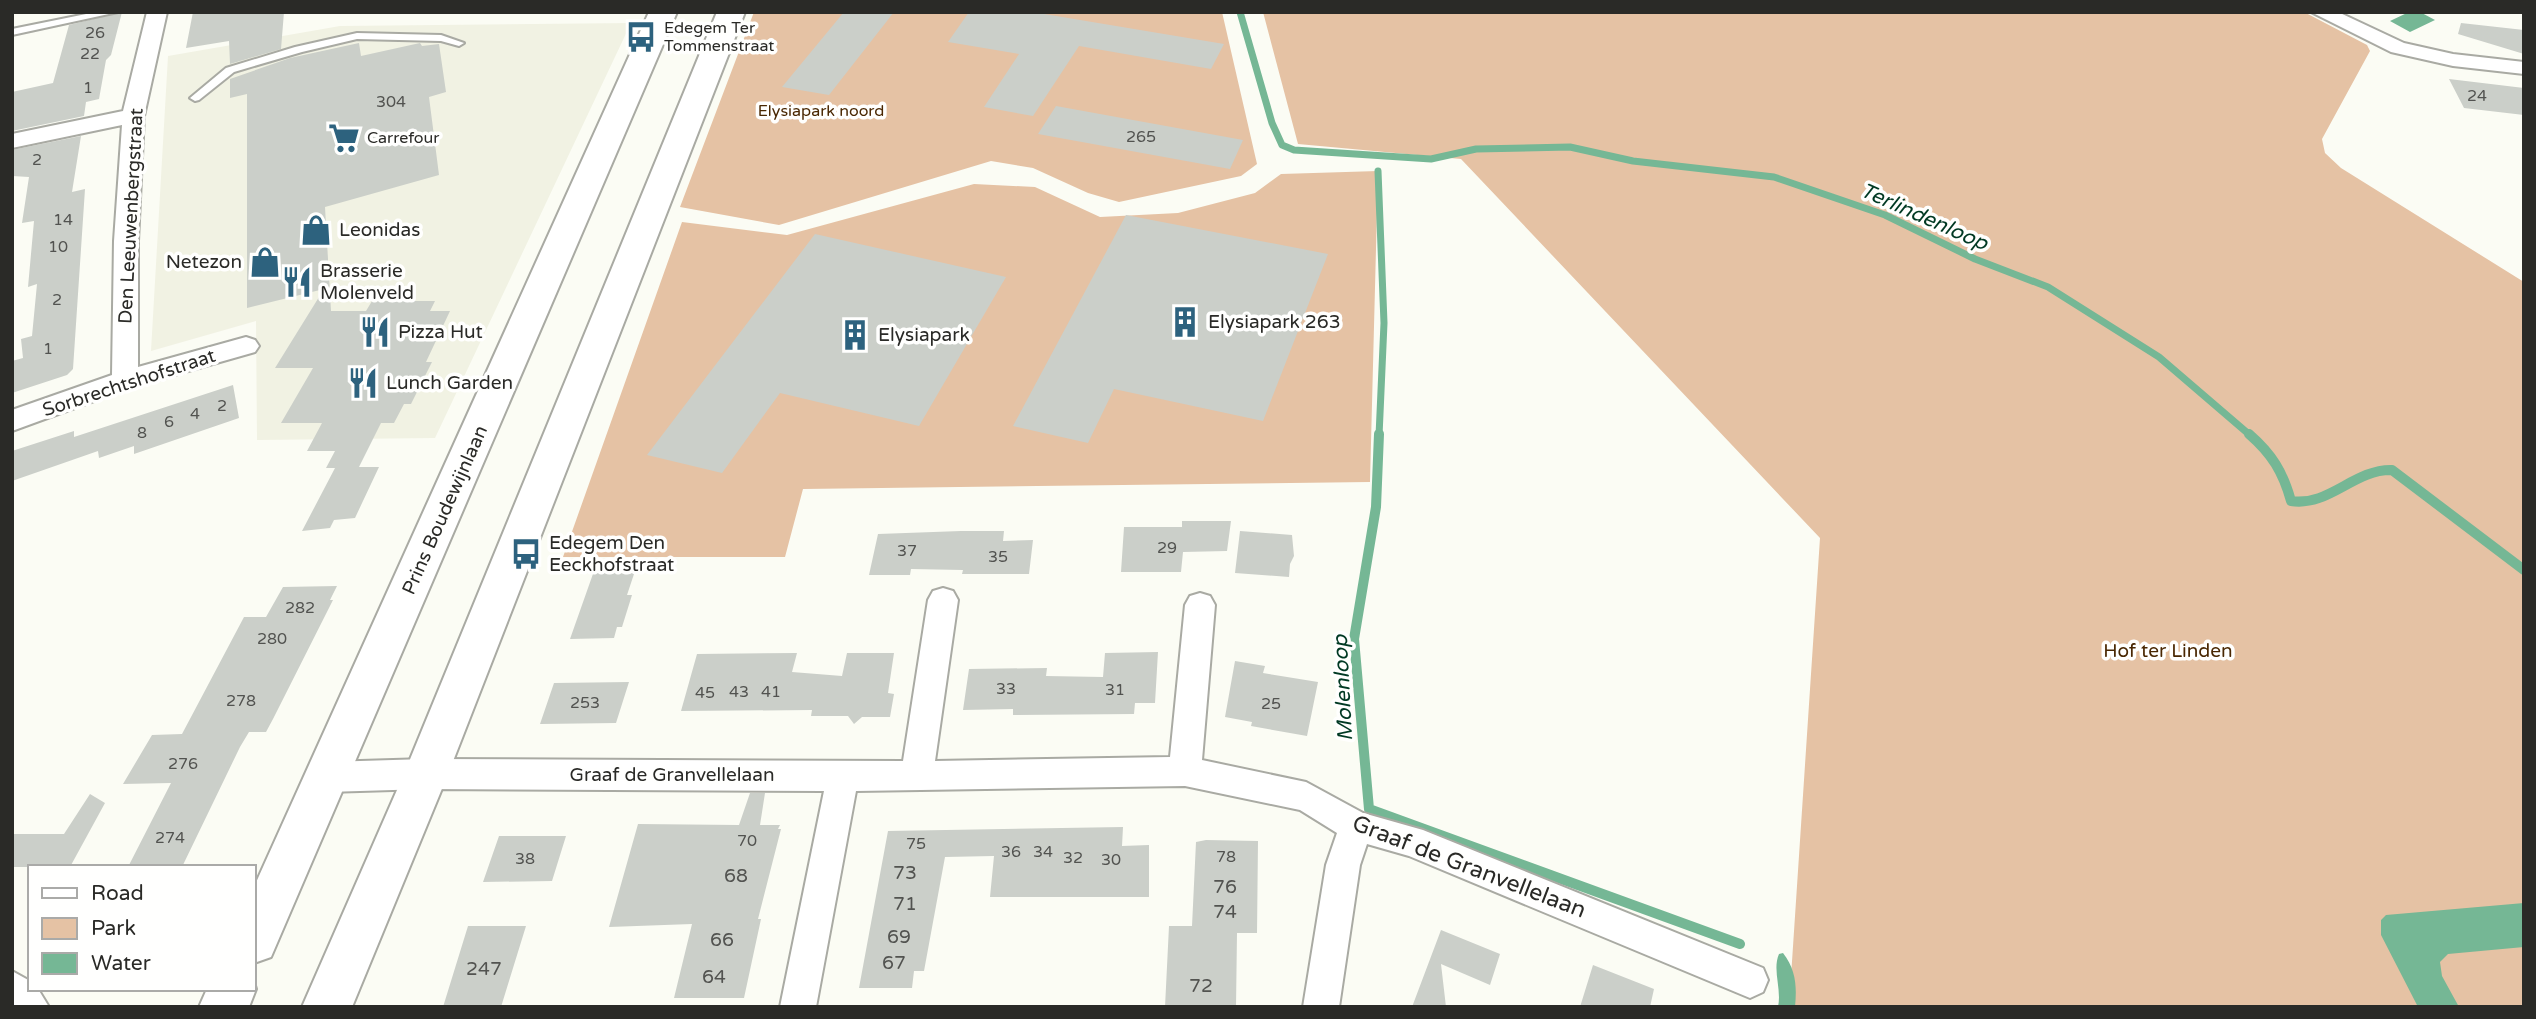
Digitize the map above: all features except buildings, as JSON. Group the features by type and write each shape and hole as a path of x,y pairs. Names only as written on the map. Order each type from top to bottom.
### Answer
{"main road":[{"name":"Prins Boudewijnlaan","path":"256,936 663,12"},
{"path":"327,1007 426,774 731,12"},
{"path":"224,1007 231,991"}],"street":[{"name":"Den Leeuwenbergstraat","path":"125,380 126,241 133,116 157,12"},
{"path":"2321,12 2370,37 2408,50 2453,60 2524,68"},
{"path":"12,141 133,116"},
{"name":"Sorbrechtshofstraat","path":"12,421 125,380 246,346"},
{"path":"917,773 943,600"},
{"path":"1185,771 1200,605"},
{"name":"Graaf de Granvellelaan","path":"426,774 843,776 1185,771 1306,797 1356,826 1410,841 1750,980"},
{"path":"327,777 426,774"},
{"path":"798,1007 843,776"},
{"path":"1321,1007 1343,865 1356,826"},
{"path":"12,989 32,1007"}],"lane":[{"path":"12,32 113,12"},
{"path":"195,98 230,70 299,49 357,36 441,38 459,43"}],"shaded area":[{"path":"631,23 435,438 257,440 256,321 151,351 168,56 340,26"}],"green space":[{"name":"Elysiapark noord","path":"754,12 1222,12 1257,164 1241,176 1119,202 1088,193 1033,168 991,161 779,225 680,207"},
{"name":"Hof ter Linden","path":"1263,12 2304,12 2367,45 2370,51 2322,139 2325,153 2341,168 2524,282 2524,1007 1789,1007 1820,538 1461,159 1298,144"},
{"path":"1378,171 1370,482 803,489 785,557 563,557 682,222 787,235 974,184 1035,187 1100,217 1178,213 1255,193 1281,174"}],"water":[{"path":"2409,12 2420,12 2435,20 2410,32 2390,21"},
{"path":"2524,903 2524,947 2448,954 2440,962 2442,976 2459,1007 2418,1007 2381,935 2381,920 2386,915"},
{"path":"1783,953 1795,978 1795,1007 1778,1007 1776,966 1779,954"}],"waterway":[{"name":"Terlindenloop","path":"1240,12 1272,123 1282,145 1294,150 1431,159 1476,149 1570,147 1633,161 1774,177 1885,215 1975,259 2048,287 2159,357 2251,436"},
{"name":"Molenloop","path":"1378,171 1384,323 1379,436"},
{"name":"Molenloop","path":"1379,434 1376,507 1354,639 1369,809 1740,944"},
{"name":"Terlindenloop","path":"2251,436 2276,464 2291,501 2317,499 2366,475 2392,470 2524,570"}],"place":[{"name":"Edegem Ter Tommenstraat","path":"641,37"},
{"name":"Carrefour","path":"344,138"},
{"name":"Leonidas","path":"316,230"},
{"name":"Netezon","path":"265,262"},
{"name":"Brasserie Molenveld","path":"297,282"},
{"name":"Elysiapark 263","path":"1185,322"},
{"name":"Pizza Hut","path":"375,332"},
{"name":"Elysiapark","path":"855,335"},
{"name":"Lunch Garden","path":"363,383"},
{"name":"Edegem Den Eeckhofstraat","path":"526,554"}]}
